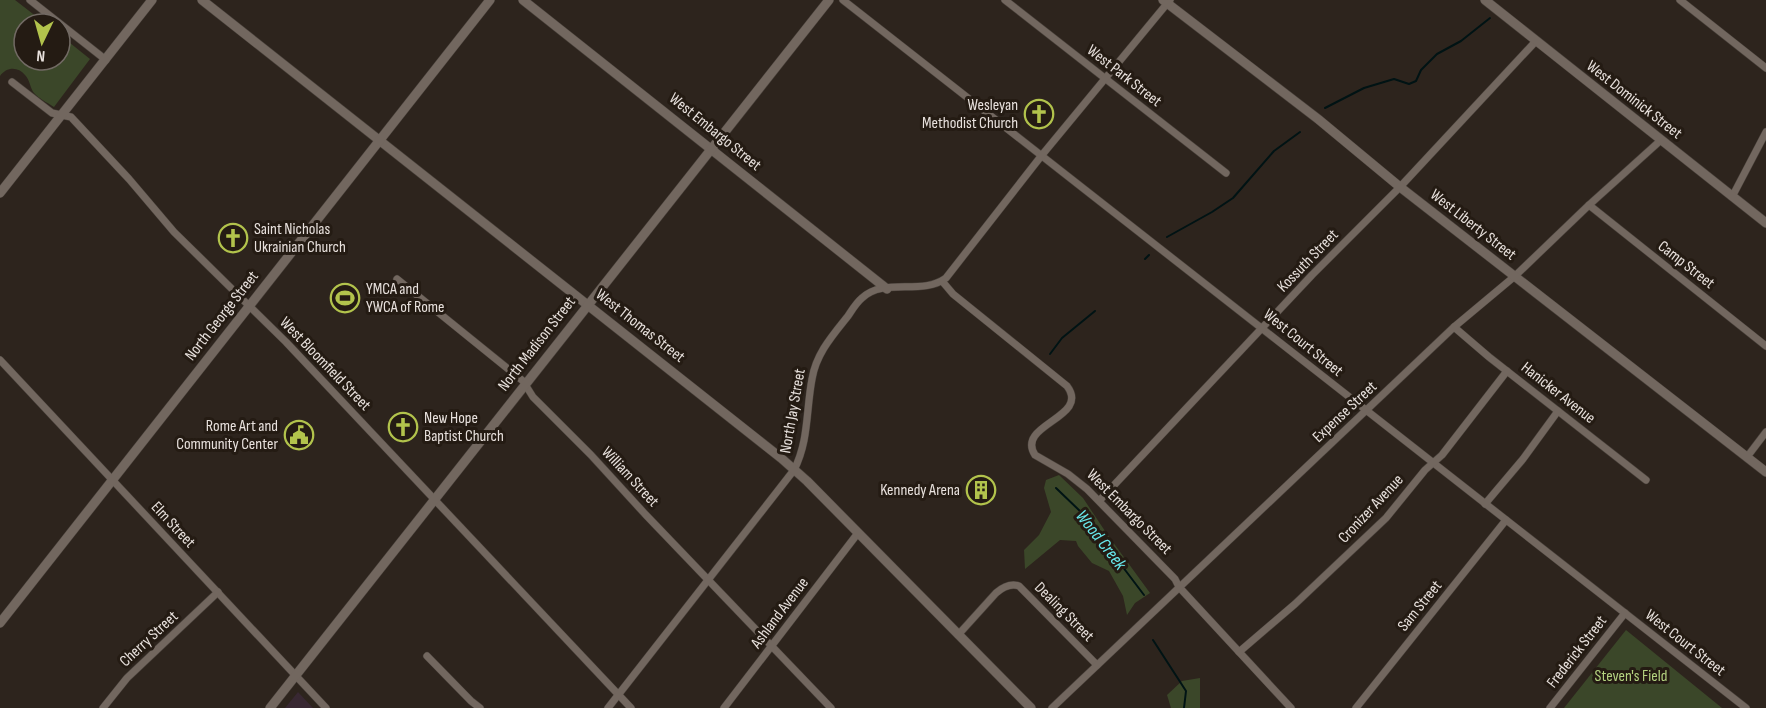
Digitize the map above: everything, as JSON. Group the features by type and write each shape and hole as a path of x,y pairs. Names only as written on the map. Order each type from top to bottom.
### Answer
{"street":[{"path":"30,0 106,60"},
{"path":"0,193 152,0"},
{"name":"West Thomas Street","path":"202,0 726,413 794,470 1030,708"},
{"name":"North George Street","path":"0,622 490,0"},
{"name":"West Embargo Street","path":"523,0 887,288"},
{"name":"North Madison Street","path":"270,708 829,0"},
{"name":"West Court Street","path":"843,0 1746,708"},
{"name":"West Park Street","path":"1005,0 1226,173"},
{"name":"West Dominick Street","path":"1485,0 1766,223"},
{"path":"1680,0 1766,68"},
{"path":"942,281 1166,1"},
{"name":"West Liberty Street","path":"1166,1 1318,119 1400,187 1766,472"},
{"name":"Kossuth Street","path":"1100,500 1312,275 1400,187 1536,41"},
{"name":"West Bloomfield Street","path":"12,82 52,112 71,117 129,179 174,232 249,305 631,708"},
{"path":"1732,197 1766,132"},
{"name":"Expense Street","path":"1052,708 1454,327 1515,276 1661,140"},
{"name":"Camp Street","path":"1589,205 1766,346"},
{"name":"William Street","path":"398,279 514,373 533,397 831,708"},
{"name":"West Embargo Street","path":"942,281 953,294 1046,368 1072,393 1069,407 1037,434 1033,440 1033,451 1041,460 1068,474 1100,500 1175,579 1290,708"},
{"name":"North Jay Street","path":"608,708 794,470 799,461 806,435 812,380 818,357 862,297 874,290 930,286 942,281"},
{"name":"Hanicker Avenue","path":"1454,327 1647,480"},
{"name":"Elm Street","path":"0,360 326,708"},
{"name":"Cronizer Avenue","path":"1239,652 1295,604 1386,518 1432,463 1442,455 1508,371"},
{"path":"1485,504 1523,459 1558,411"},
{"path":"1747,457 1766,432"},
{"name":"Sam Street","path":"1356,708 1506,520"},
{"name":"Ashland Avenue","path":"724,708 858,533"},
{"name":"Dealing Street","path":"958,635 996,593 1014,584 1019,586 1097,665"},
{"name":"Cherry Street","path":"103,708 127,678 218,592"},
{"name":"Frederick Street","path":"1550,708 1625,613"},
{"path":"428,656 480,708"}],"shaded area":[{"path":"298,692 313,708 285,708"}],"green space":[{"path":"0,0 15,0 30,12 12,12 12,69 0,76"},
{"path":"72,45 90,59 54,107 36,95 22,72 72,72"},
{"path":"1059,475 1083,498 1150,593 1135,603 1127,615 1123,596 1109,571 1092,563 1076,541 1060,540 1025,569 1024,550 1039,535 1051,512 1044,488 1046,480"},
{"name":"Steven's Field","path":"1626,630 1722,708 1564,708"},
{"path":"1200,678 1200,708 1171,708 1167,695 1182,681"}],"waterway":[{"name":"Wood Creek","path":"1325,108 1364,88 1394,79 1409,84 1416,81 1421,70 1437,54 1461,41 1490,18"},
{"name":"Wood Creek","path":"1167,237 1233,198 1274,151 1300,132"},
{"name":"Wood Creek","path":"1145,259 1149,255"},
{"name":"Wood Creek","path":"1050,354 1062,338 1095,311"},
{"name":"Wood Creek","path":"1056,488 1082,513 1144,595"},
{"name":"Wood Creek","path":"1153,640 1186,691 1184,708"}],"place":[{"name":"Wesleyan Methodist Church","path":"1039,114"},
{"name":"Saint Nicholas Ukrainian Church","path":"233,238"},
{"name":"YMCA and YWCA of Rome","path":"345,298"},
{"name":"New Hope Baptist Church","path":"403,427"},
{"name":"Rome Art and Community Center","path":"299,435"},
{"name":"Kennedy Arena","path":"981,490"}]}
